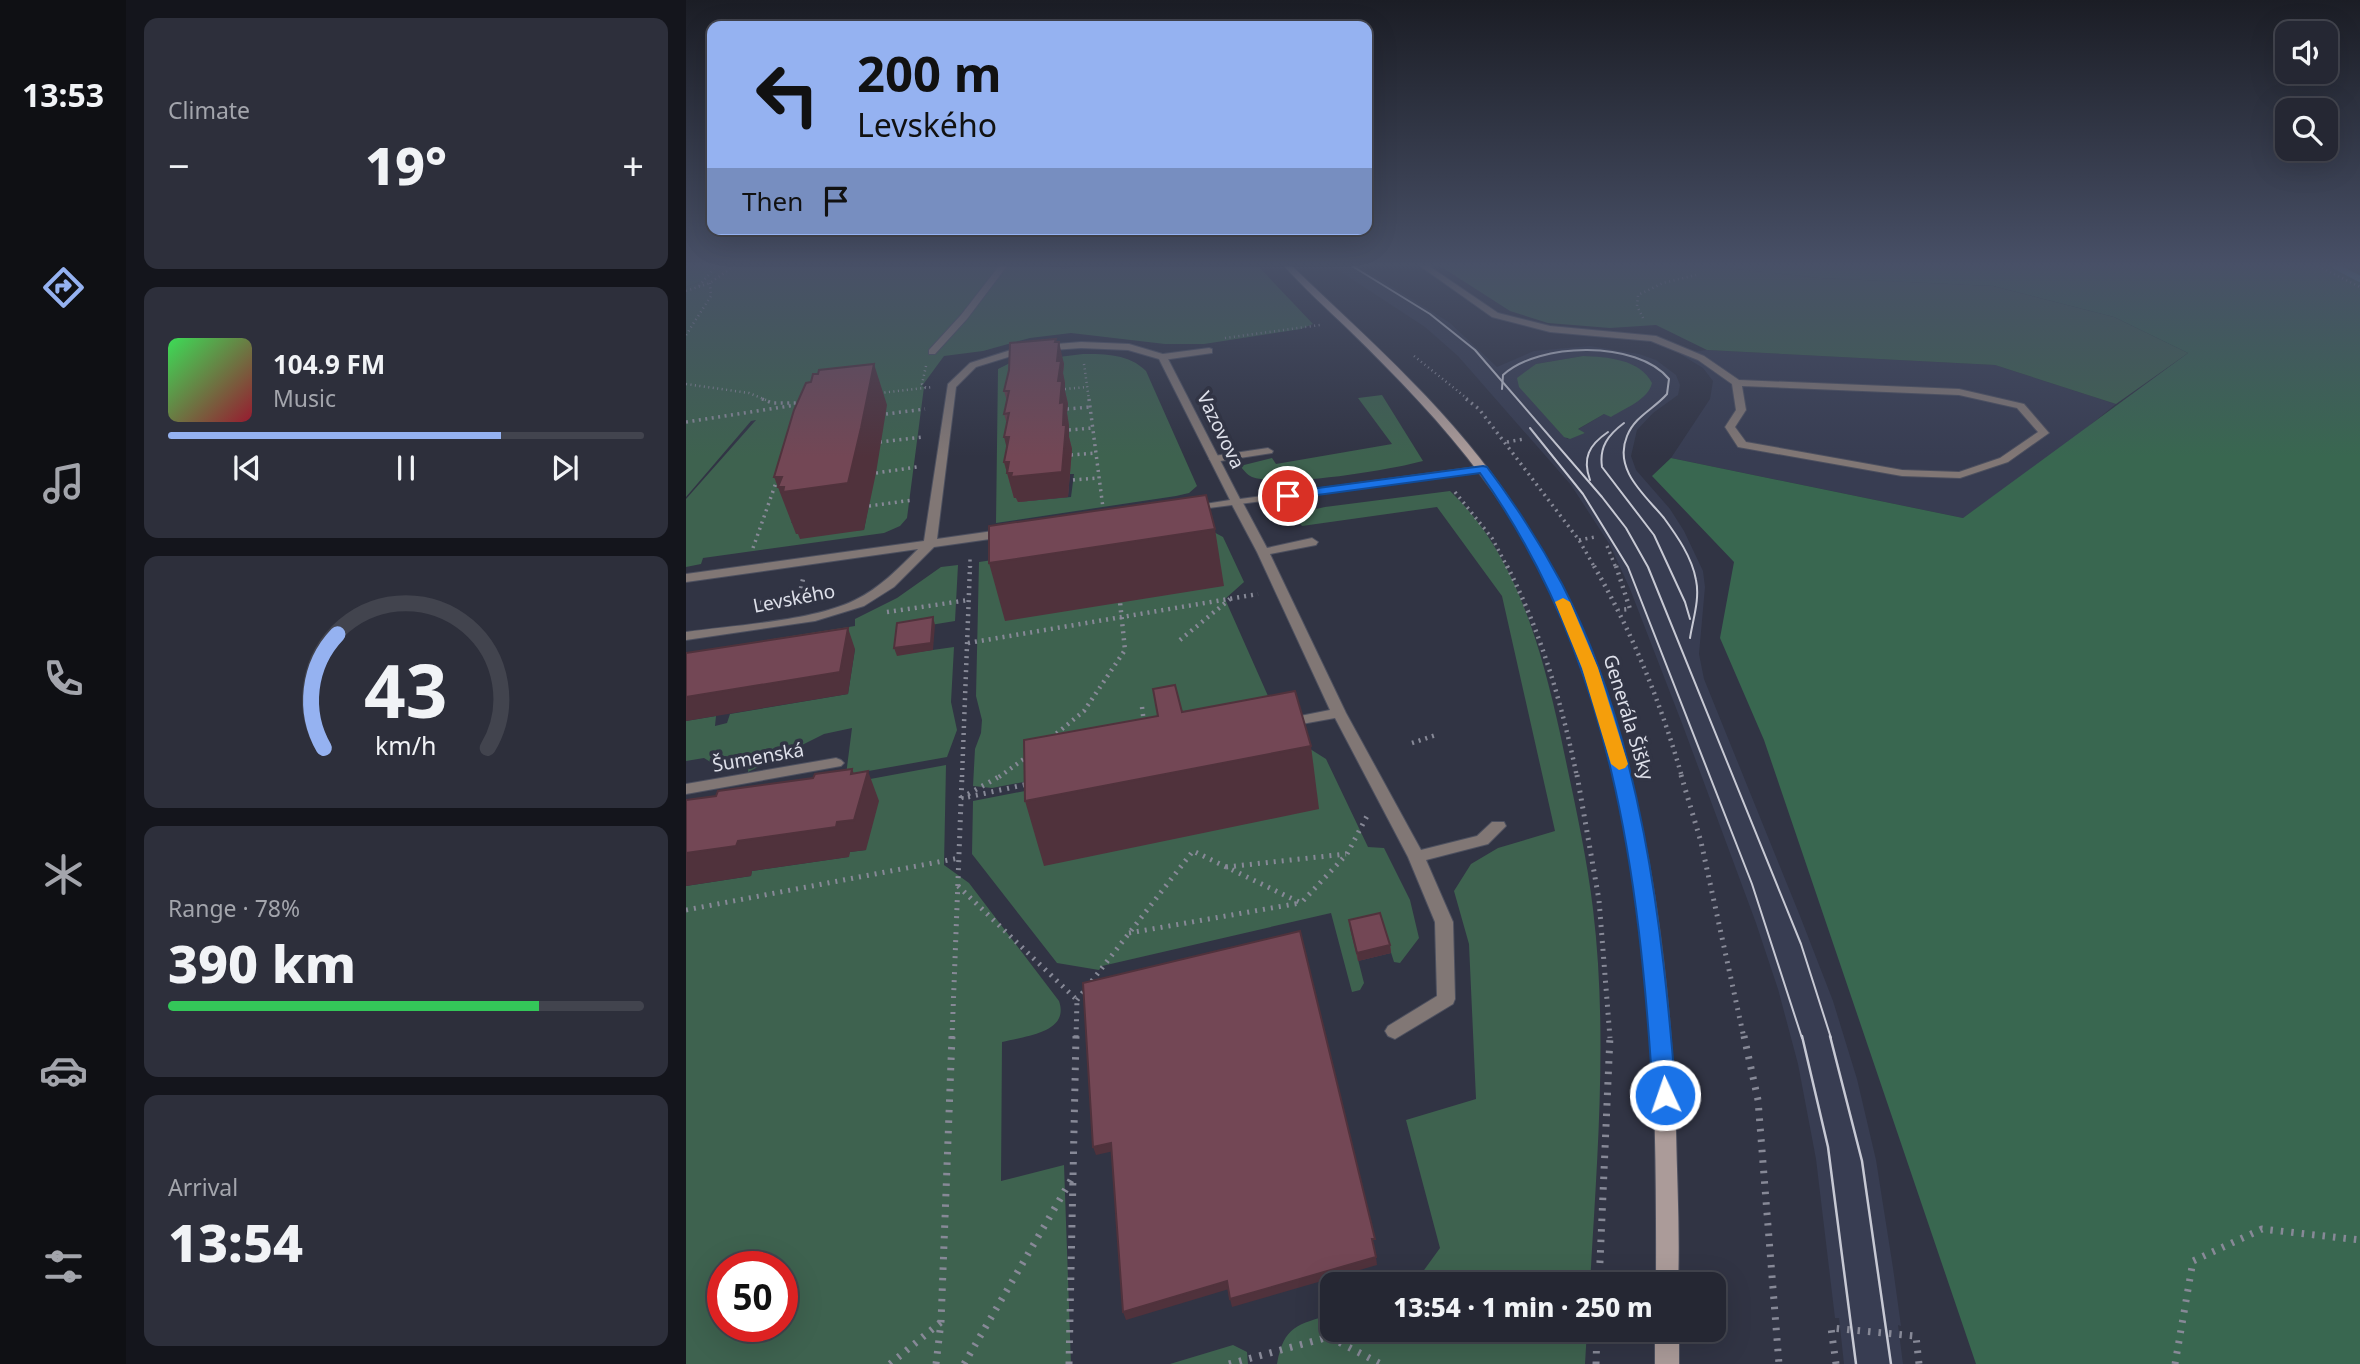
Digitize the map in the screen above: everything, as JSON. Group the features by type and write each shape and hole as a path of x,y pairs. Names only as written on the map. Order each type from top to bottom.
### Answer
{"main road":[{"name":"Generála Šišky","path":"1353,330 1423,398 1483,469 1513,510 1555,584 1590,668 1622,774 1645,893 1658,994 1666,1122 1667,1272"},
{"path":"1667,1342 1667,1364"}],"street":[{"path":"932,352 952,330"},
{"path":"1557,330 1653,338 1701,358 1737,383 1959,393 2020,405 2044,433 2004,460 1960,475 1902,473 1742,445 1730,427 1741,410 1737,383"},
{"path":"930,544 951,386 973,365 1023,349 1081,345 1129,347 1163,357 1209,351"},
{"name":"Vazovova","path":"1163,357 1263,552 1379,792 1401,824 1444,922 1446,999 1395,1031"},
{"path":"1214,459 1268,451"},
{"path":"1170,511 1483,469"},
{"name":"Levského","path":"686,578 1024,531"},
{"path":"1263,552 1312,542"},
{"name":"Levského","path":"686,636 794,620 859,603 890,584 930,544"},
{"path":"1275,724 1339,713"},
{"name":"Šumenská","path":"686,789 836,763"},
{"path":"1416,857 1482,840 1498,826"}],"path":[{"path":"1221,339 1288,330"},
{"path":"1649,330 1653,338"},
{"path":"1405,349 1479,409 1507,442 1579,540 1619,610 1666,722 1690,800 1758,1100 1779,1364"},
{"path":"1083,359 1103,509"},
{"path":"686,384 749,393 772,403 803,403"},
{"path":"878,393 951,386"},
{"path":"1065,389 1087,387"},
{"path":"799,416 803,403"},
{"path":"686,422 803,403"},
{"path":"1067,409 1090,407"},
{"path":"886,414 925,409"},
{"path":"1069,430 1093,428"},
{"path":"880,442 922,437"},
{"path":"1507,442 1524,439"},
{"path":"1071,455 1096,453"},
{"path":"746,570 781,467"},
{"path":"876,473 917,467"},
{"path":"1073,480 1099,478"},
{"path":"1451,489 1468,505 1499,546 1539,633 1581,787 1602,936 1610,1032 1600,1272"},
{"path":"869,506 913,500"},
{"path":"1579,540 1595,537"},
{"path":"1607,546 1624,585 1630,609 1619,610"},
{"path":"936,1364 941,1322 971,550"},
{"path":"794,620 806,561"},
{"path":"968,643 1280,591"},
{"path":"1180,640 1231,598"},
{"path":"875,613 970,600"},
{"path":"1048,741 1084,711 1125,650 1120,602"},
{"path":"1142,707 1144,726"},
{"path":"1412,743 1436,736"},
{"path":"960,798 989,784 1039,748"},
{"path":"960,798 1038,782"},
{"path":"1129,933 1301,903 1348,854 1379,792"},
{"path":"1069,1364 1077,1000 1193,851 1301,903"},
{"path":"1225,867 1348,854"},
{"path":"686,910 959,858"},
{"path":"957,885 1077,1000"},
{"path":"964,1364 1074,1174"},
{"path":"2175,1364 2193,1261 2262,1229 2360,1240"},
{"path":"890,1364 941,1322"},
{"path":"1836,1364 1831,1328 1916,1336 1919,1364"},
{"path":"1229,1364 1329,1337 1381,1364"},
{"path":"1596,1364 1597,1342"}],"shaded area":[{"path":"1428,330 1457,330 1497,367 1534,351 1590,346 1639,354 1656,360 1676,375 1680,385 1678,395 1653,413 1637,430 1631,456 1636,470 1670,509 1684,531 1703,571 1705,587 1699,654 1704,679 1833,1001 1857,1079 1876,1160 1901,1326 1898,1325 1903,1364 1844,1364 1839,1318 1835,1318 1816,1159 1798,1064 1778,989 1756,923 1630,589 1610,545 1571,485 1458,356","holes":["1583,356 1606,358 1636,366 1604,414 1577,430 1585,433 1567,439 1536,364"]},
{"path":"1707,350 1995,365 2116,404 2062,448 1963,518 1671,458 1710,399 1713,381 1703,368 1680,354"}],"green space":[{"path":"686,330 1297,330 1204,344 1165,344 1071,333 1030,338 983,351 944,356 922,386 924,387 907,518 900,526 884,533 703,558 701,564 686,567 686,499 756,420 751,421 686,497","holes":["880,442 864,530 802,533 799,523 791,523"]},
{"path":"1665,330 2140,330 2188,353 2116,404 1995,365 1707,350"},
{"path":"2140,330 2360,330 2360,1364 1976,1364 1764,740 1720,638 1734,562 1652,476 1671,458 1963,518 2188,353"},
{"path":"1092,354 1117,356 1139,365 1146,371 1197,486 1189,493 1176,496 996,523 998,369 1010,363","holes":["1074,474 1071,497 1018,502 1018,498"]},
{"path":"1583,356 1631,364 1647,375 1652,383 1646,394 1635,403 1611,417 1604,414 1578,429 1585,433 1570,439 1564,437 1519,387 1517,378 1536,364"},
{"path":"1382,395 1423,461 1362,473 1287,480 1252,477 1240,466 1272,458 1276,464 1392,444 1358,398"},
{"path":"1450,491 1473,515 1492,542 1522,603 1534,635 1560,733 1587,865 1593,909 1600,1003 1600,1050 1591,1272 1423,1272 1440,1248 1406,1120 1476,1099 1469,944 1454,891 1471,864 1498,848 1555,831 1502,596 1437,507 1302,526 1293,514 1325,507"},
{"path":"1206,528 1223,537 1244,582 1225,599 1272,705 1144,759 992,788 973,786 975,749 982,720 976,696 979,562"},
{"path":"958,565 955,621 900,630 897,655 954,647 951,702 957,730 947,757 846,775 852,728 824,734 748,772 749,762 720,767 718,760 712,763 704,758 686,761 686,721 716,716 715,726 727,723 730,714 848,694 855,649 686,676 686,653 855,626 855,619 897,598 941,567"},
{"path":"1299,742 1326,759 1368,847 1384,848 1410,900 1419,938 1400,963 1394,962 1381,921 1350,928 1364,983 1360,990 1352,992 1331,913 1102,966 1099,970 1057,963 972,854 973,801 1273,743"},
{"path":"946,765 944,865 969,883 1059,1001 1061,1012 1052,1026 1033,1035 1002,1042 1001,1181 1064,1165 1071,1364 686,1364 686,886 751,876 752,871 848,857 850,852 866,850 686,813"},
{"path":"1320,1318 1320,1342 1586,1342 1585,1364 1277,1364 1289,1334"},
{"path":"1233,1345 1247,1352 1248,1364 1170,1364"}],"building":[{"path":"1056,339 1055,342 1059,342 1057,361 1061,361 1058,381 1062,381 1060,403 1064,402 1063,425 1066,425 1062,472 1011,477 1012,473 1007,473 1009,462 1004,462 1009,437 1004,437 1009,413 1004,414 1009,391 1004,391 1009,370 1010,343"},
{"path":"874,364 848,483 783,492 784,487 778,487 782,477 774,477 794,410 806,383 811,382 813,374 818,374 819,370"},
{"path":"1206,495 1215,529 989,563 989,526"},
{"path":"933,617 931,643 894,648 897,623"},
{"path":"848,628 840,672 686,697 686,653"},
{"path":"1175,685 1182,712 1295,691 1311,746 1025,801 1024,740 1158,716 1153,689"},
{"path":"852,769 851,774 868,771 854,820 837,822 836,827 738,841 736,846 686,853 686,800 716,796 718,791 813,778 815,774"},
{"path":"1380,913 1390,945 1357,953 1349,920"},
{"path":"1300,931 1375,1239 1372,1239 1376,1257 1230,1299 1227,1281 1123,1312 1111,1143 1093,1147 1083,983"}],"tram line":[{"path":"1450,330 1475,350 1503,382"},
{"path":"1503,382 1503,375 1519,364 1540,356 1563,351 1588,350 1635,357 1654,366 1669,379 1667,394 1630,429 1624,448 1624,460 1633,481 1669,525 1691,563 1697,594 1690,638"},
{"path":"1502,389 1503,382"},
{"path":"1503,382 1602,497 1626,528 1648,567 1801,944 1831,1038"},
{"path":"1624,423 1613,432 1603,447 1602,467 1654,535 1685,602 1690,619"},
{"path":"1530,428 1583,494 1628,567 1752,884 1802,1038"},
{"path":"1590,480 1587,465 1589,453 1596,442 1608,432"},
{"path":"1802,1036 1828,1147 1856,1364"},
{"path":"1830,1036 1862,1161 1891,1364"}],"slow traffic":[{"path":"1563,602 1590,668 1619,764"}],"route":[{"path":"1288,496 1483,469 1513,510 1555,584 1574,627 1604,710 1622,774 1645,893 1656,970 1665,1095"}]}
